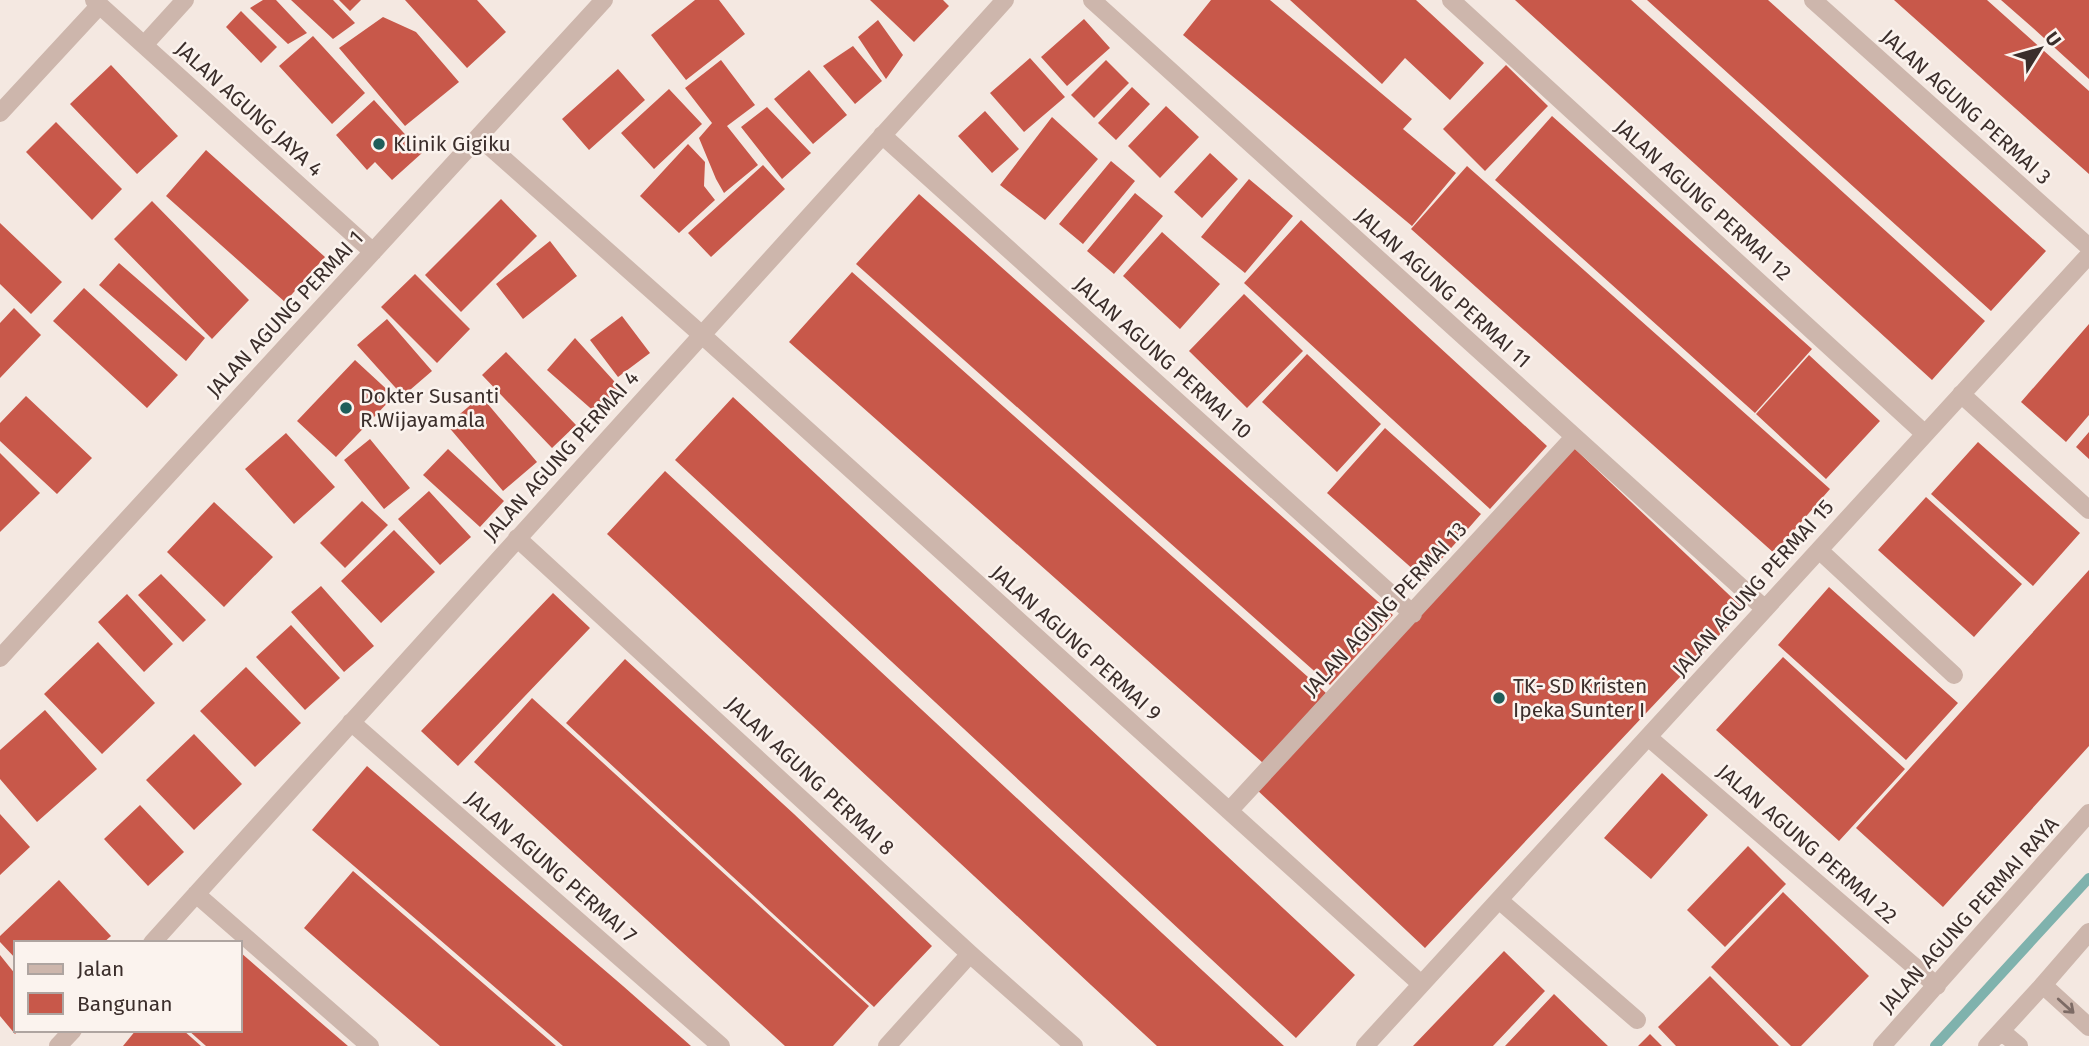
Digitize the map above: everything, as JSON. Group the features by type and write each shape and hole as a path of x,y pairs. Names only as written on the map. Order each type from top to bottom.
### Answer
{"street":[{"path":"144,45 185,0"},
{"name":"JALAN AGUNG PERMAI 1","path":"0,658 604,0"},
{"name":"JALAN AGUNG PERMAI 4","path":"154,941 1005,0"},
{"name":"JALAN AGUNG PERMAI 11","path":"1092,0 1765,609"},
{"name":"JALAN AGUNG PERMAI 12","path":"1451,0 1925,434"},
{"name":"JALAN AGUNG PERMAI 3","path":"1813,0 2089,247"},
{"path":"0,113 97,3"},
{"name":"JALAN AGUNG JAYA 4","path":"97,3 373,252"},
{"name":"JALAN AGUNG PERMAI 10","path":"882,135 1413,614"},
{"name":"JALAN AGUNG PERMAI 9","path":"480,137 1421,984"},
{"name":"JALAN AGUNG PERMAI 15","path":"1366,1046 2089,255"},
{"path":"1961,394 2089,510"},
{"name":"JALAN AGUNG PERMAI 13","path":"1229,811 1574,437"},
{"name":"JALAN AGUNG PERMAI 8","path":"517,538 970,954 1074,1046"},
{"path":"1819,550 1954,675"},
{"name":"JALAN AGUNG PERMAI 7","path":"351,722 721,1046"},
{"name":"JALAN AGUNG PERMAI 22","path":"1648,737 1937,986"},
{"name":"JALAN AGUNG PERMAI RAYA","path":"1882,1046 2089,813"},
{"path":"196,894 370,1046"},
{"path":"1499,900 1637,1020"},
{"path":"1987,1046 2089,932"},
{"path":"887,1046 970,954"},
{"path":"2043,985 2089,1027"},
{"path":"2001,1031 2019,1046"},
{"path":"58,1046 70,1032"}],"building":[{"path":"263,0 276,0 307,33 288,44 250,8"},
{"path":"291,0 333,0 355,23 333,39"},
{"path":"339,0 361,0 350,11"},
{"path":"405,0 477,0 506,32 467,68"},
{"path":"695,0 719,0 745,34 686,80 651,35"},
{"path":"870,0 943,0 949,6 914,42"},
{"path":"1211,0 1270,0 1412,119 1403,129 1456,173 1412,226 1183,35"},
{"path":"1290,0 1416,0 1484,63 1450,100 1405,58 1382,84"},
{"path":"1515,0 1631,0 1985,321 1932,380"},
{"path":"1647,0 1768,0 2046,251 1991,311"},
{"path":"1894,0 1987,0 2089,91 2089,174"},
{"path":"2001,0 2089,0 2089,79 2033,28"},
{"path":"241,11 277,47 261,63 226,27"},
{"path":"383,17 416,32 459,82 405,126 339,48"},
{"path":"1084,19 1110,48 1067,86 1041,57"},
{"path":"878,20 903,55 886,79 858,37"},
{"path":"313,36 365,93 332,124 279,66"},
{"path":"853,46 882,81 855,104 823,66"},
{"path":"1030,58 1065,97 1024,132 990,93"},
{"path":"721,60 755,105 727,126 758,165 724,193 699,138 712,123 685,88"},
{"path":"1106,60 1129,83 1094,118 1071,95"},
{"path":"111,65 178,136 137,174 70,104"},
{"path":"1506,65 1548,106 1485,171 1443,129"},
{"path":"618,69 645,100 589,150 562,119"},
{"path":"809,70 847,115 813,144 774,99"},
{"path":"1132,87 1150,104 1116,140 1098,123"},
{"path":"669,89 702,124 654,169 621,133"},
{"name":"Klinik Gigiku","path":"374,100 422,153 392,180 375,162 367,170 336,135"},
{"path":"1166,106 1199,137 1160,178 1128,146"},
{"path":"767,107 811,153 782,179 741,127"},
{"path":"985,111 1019,149 992,173 958,136"},
{"path":"1552,116 1812,349 1755,413 1495,180"},
{"path":"1052,117 1098,159 1045,220 1000,185"},
{"path":"56,122 122,189 92,220 26,152"},
{"path":"688,144 705,162 704,186 715,200 679,233 640,196"},
{"path":"206,150 325,257 285,302 166,196"},
{"path":"1210,153 1238,179 1202,218 1174,192"},
{"path":"1111,161 1135,181 1083,244 1059,224"},
{"path":"763,165 785,189 711,257 688,233"},
{"path":"1467,166 1830,489 1774,553 1411,229"},
{"path":"1249,179 1293,216 1245,273 1201,237"},
{"path":"1135,193 1163,216 1114,274 1087,251"},
{"path":"919,194 1393,615 1330,685 856,264"},
{"path":"501,199 537,236 461,312 425,275"},
{"path":"152,201 249,300 212,339 114,239"},
{"path":"1301,220 1547,446 1490,509 1244,283"},
{"path":"0,223 62,282 31,314 0,284"},
{"path":"1162,232 1220,284 1180,329 1123,276"},
{"path":"550,241 577,276 523,319 496,284"},
{"path":"119,263 205,338 186,361 99,285"},
{"path":"852,272 1326,693 1263,763 789,342"},
{"path":"415,274 470,329 437,363 381,307"},
{"path":"84,288 178,375 147,408 53,321"},
{"path":"1244,294 1303,351 1247,408 1189,351"},
{"path":"14,308 41,335 0,378 0,323"},
{"path":"622,316 650,353 618,377 590,340"},
{"path":"387,319 432,371 403,396 357,345"},
{"path":"2089,324 2089,415 2066,442 2021,402"},
{"path":"575,338 623,391 597,414 547,370"},
{"path":"506,352 576,425 552,448 482,375"},
{"path":"1307,354 1381,424 1337,472 1262,402"},
{"path":"1809,355 1880,421 1826,479 1756,414"},
{"name":"Dokter Susanti R.Wijayamala","path":"355,360 394,396 336,457 297,421"},
{"path":"26,396 92,458 57,494 0,441 0,423"},
{"path":"481,396 537,462 503,491 447,425"},
{"path":"733,397 1355,975 1296,1038 675,460"},
{"path":"1385,428 1481,514 1424,579 1327,493"},
{"path":"2089,432 2089,459 2076,447"},
{"path":"286,433 335,487 294,524 245,469"},
{"path":"370,439 410,488 384,509 344,460"},
{"path":"1978,442 2080,533 2033,586 1931,494"},
{"name":"TK- SD Kristen Ipeka Sunter I","path":"1574,448 1744,609 1425,948 1255,788"},
{"path":"448,449 504,501 480,527 423,475"},
{"path":"0,453 40,493 0,532"},
{"path":"665,471 1284,1046 1157,1046 1091,985 607,534"},
{"path":"429,491 471,537 440,565 398,519"},
{"path":"1926,497 2022,584 1974,637 1878,550"},
{"path":"362,501 388,525 345,568 320,543"},
{"path":"214,502 273,557 224,607 167,552"},
{"path":"394,530 435,572 381,623 341,581"},
{"path":"2089,570 2089,746 1943,907 1856,828"},
{"path":"161,574 206,620 183,642 138,595"},
{"path":"321,586 374,646 344,672 291,612"},
{"path":"1829,587 1958,703 1906,760 1778,645"},
{"path":"553,593 590,628 458,766 421,731"},
{"path":"127,594 173,644 144,672 98,622"},
{"path":"291,625 340,678 305,710 256,657"},
{"path":"98,642 155,703 102,754 44,694"},
{"path":"1783,657 1905,769 1839,841 1716,730"},
{"path":"625,659 794,814 932,946 874,1007 566,723"},
{"path":"246,667 301,723 255,767 200,711"},
{"path":"532,698 869,1006 833,1046 785,1046 474,762"},
{"path":"45,710 97,769 37,822 0,779 0,750"},
{"path":"194,734 242,784 194,830 146,780"},
{"path":"367,766 691,1046 563,1046 312,830"},
{"path":"1662,773 1708,815 1651,879 1604,838"},
{"path":"140,805 184,852 148,886 104,839"},
{"path":"0,814 30,847 0,875"},
{"path":"1748,846 1786,884 1725,947 1687,910"},
{"path":"353,871 556,1046 440,1046 353,971 304,928"},
{"path":"59,880 111,936 105,941 14,941 14,957 0,942 0,936"},
{"path":"1783,892 1869,976 1801,1046 1791,1046 1711,967"},
{"path":"1504,951 1545,991 1493,1046 1413,1046"},
{"path":"242,954 348,1046 206,1046 190,1032 242,1032"},
{"path":"0,955 14,972 15,1034 0,1016"},
{"path":"1710,976 1779,1046 1676,1046 1658,1027"},
{"path":"1554,994 1586,1025 1608,1046 1505,1046"},
{"path":"134,1032 185,1032 201,1046 123,1046"},
{"path":"1650,1034 1662,1046 1638,1046"}],"waterway":[{"path":"1935,1046 2089,878"}],"place":[{"name":"Klinik Gigiku","path":"379,144"},
{"name":"Dokter Susanti R.Wijayamala","path":"346,408"},
{"name":"TK- SD Kristen Ipeka Sunter I","path":"1499,698"}]}
